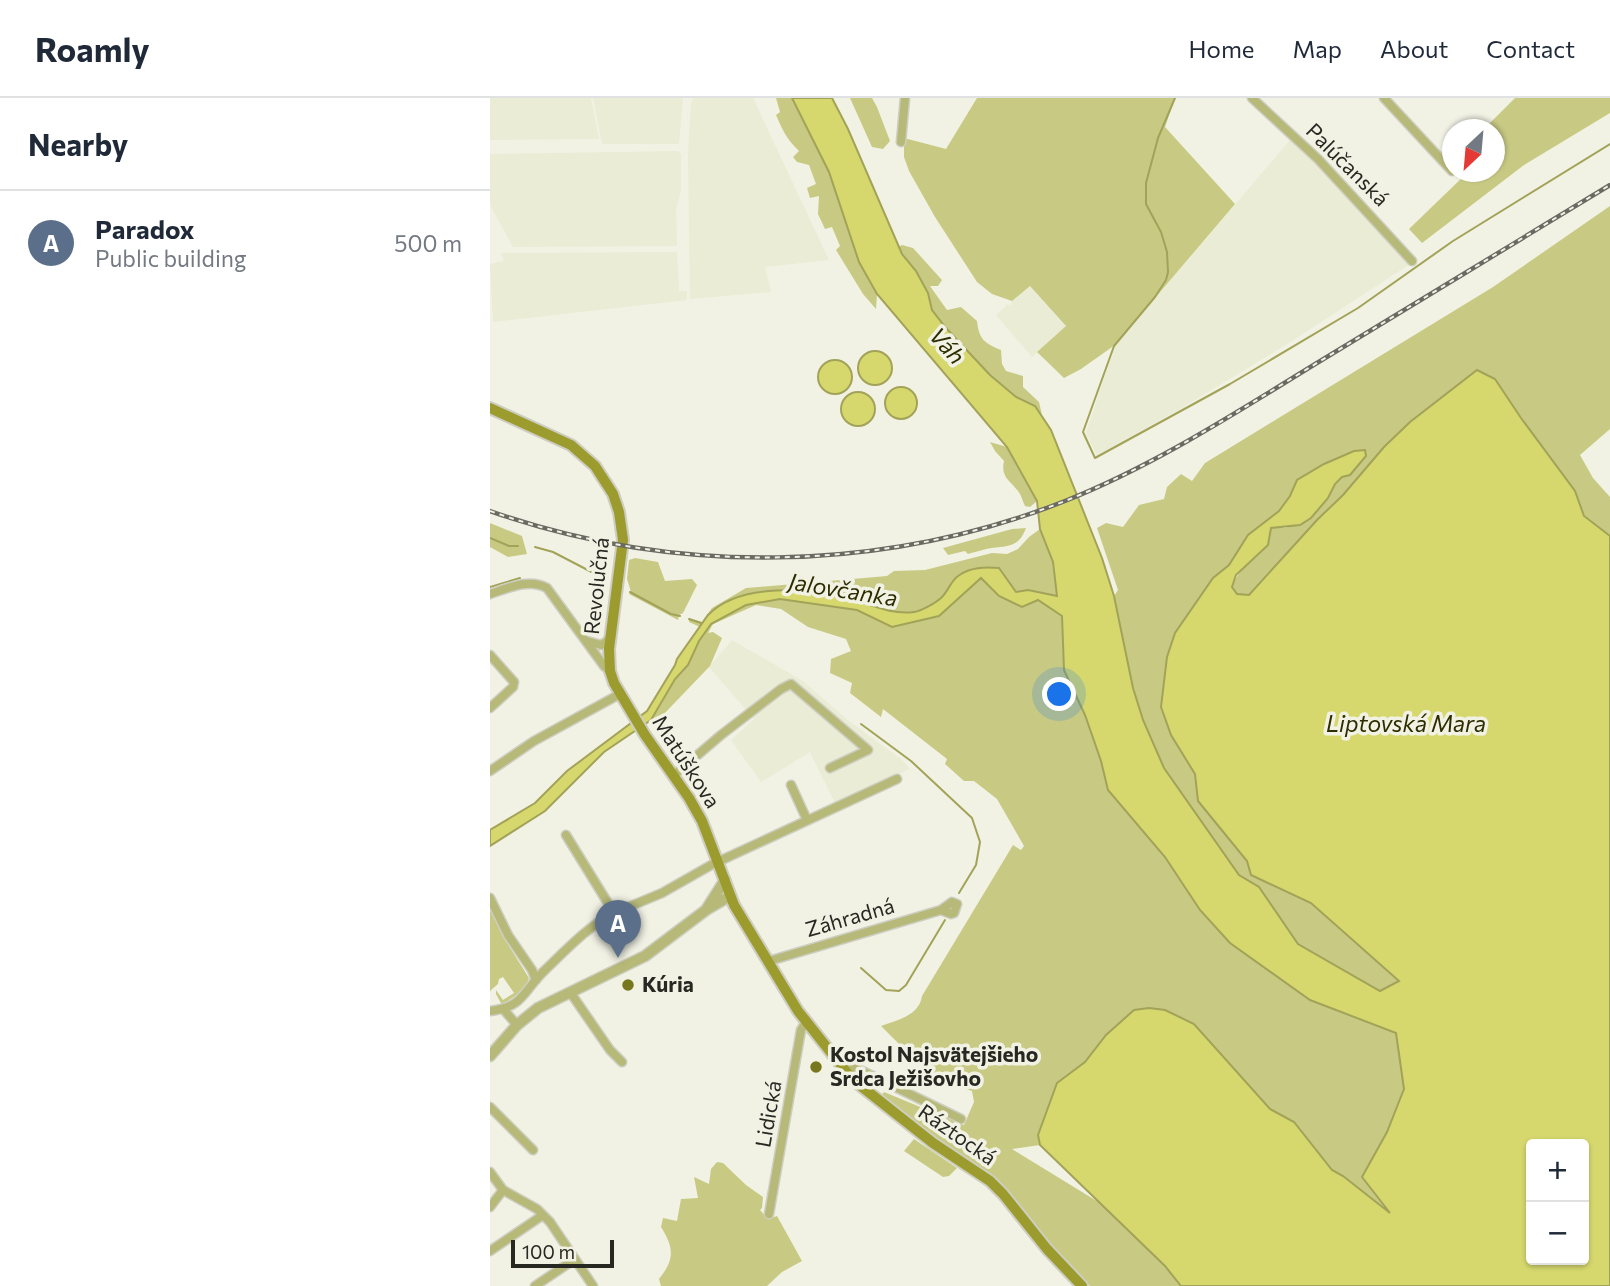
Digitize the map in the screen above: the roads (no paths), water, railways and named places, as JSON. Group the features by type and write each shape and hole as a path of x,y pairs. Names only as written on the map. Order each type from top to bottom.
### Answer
{"main road":[{"name":"Revolučná","path":"490,408 570,445 595,466 613,494 619,512 622,540 611,636 610,671"},
{"name":"Matúškova","path":"610,671 620,695 702,821 738,912"},
{"name":"Ráztocká","path":"738,912 806,1022 843,1069 864,1090 903,1120 990,1181 1047,1250 1083,1286"}],"street":[{"path":"901,142 905,98"},
{"name":"Palúčanská","path":"1252,98 1318,159 1412,261"},
{"path":"1384,98 1442,159"},
{"name":"Matúškova","path":"490,594 535,583 551,590 610,671"},
{"path":"586,641 601,645 611,636"},
{"path":"490,655 513,679 514,685 490,708"},
{"path":"673,776 781,689 791,684 868,750 830,768"},
{"path":"490,771 534,741 620,695"},
{"path":"490,1011 503,1010 522,998 536,980 588,929 614,913 662,893 719,862 897,779"},
{"path":"791,785 807,820"},
{"path":"566,835 614,913"},
{"path":"709,908 724,880"},
{"path":"490,1056 517,1025 533,1012 645,956 709,908 730,896"},
{"path":"490,898 508,935 536,980"},
{"path":"709,908 738,912"},
{"name":"Záhradná","path":"769,961 941,910"},
{"path":"570,992 610,1050 622,1062"},
{"path":"522,998 533,1012"},
{"path":"503,1010 517,1025"},
{"name":"Lidická","path":"769,1214 801,1030 806,1022"},
{"path":"843,1069 856,1068 961,1119"},
{"path":"490,1107 533,1150"},
{"path":"490,1172 503,1190 543,1215 593,1286"},
{"path":"490,1206 503,1190"},
{"path":"490,1251 543,1215"},
{"path":"535,1286 575,1259"}],"water":[{"name":"Liptovská Mara","path":"792,98 832,98 902,254 916,271 928,293 932,310 990,375 1016,397 1035,406 1051,430 1102,558 1114,596 1133,688 1143,720 1164,768 1239,875 1259,887 1298,944 1380,991 1399,981 1311,903 1251,875 1247,861 1198,801 1195,774 1171,735 1161,707 1167,657 1175,633 1213,578 1229,565 1248,535 1279,511 1297,480 1324,464 1354,451 1365,450 1366,456 1350,475 1342,477 1335,484 1328,498 1311,518 1300,525 1271,528 1268,545 1236,575 1232,587 1237,594 1249,595 1410,422 1477,370 1495,379 1575,491 1584,516 1610,536 1610,1286 1181,1286 1165,1266 1040,1145 1038,1135 1057,1083 1085,1062 1106,1035 1134,1010 1165,1010 1194,1024 1270,1109 1294,1122 1332,1170 1390,1213 1362,1177 1387,1132 1404,1089 1396,1033 1310,1000 1230,943 1200,910 1165,857 1108,790 1085,715 1064,670 1062,616 1038,600 1022,607 999,596 981,578 939,616 892,627 857,610 780,599 746,605 711,624 699,641 688,665 675,679 651,720 604,752 545,811 490,846 490,830 535,803 567,771 647,711 677,659 708,615 722,604 738,597 776,590 816,592 889,611 914,612 939,599 963,573 988,568 999,568 1016,592 1028,590 1057,596 1053,562 1040,529 1037,501 1007,447 877,294 859,262 829,172"},
{"path":"875,351 887,356 892,368 887,380 875,385 863,380 858,368 863,356"},
{"path":"835,360 847,365 852,377 847,389 835,394 823,389 818,377 823,365"},
{"path":"901,387 912,392 917,403 912,414 901,419 890,414 885,403 890,392"},
{"path":"858,392 870,397 875,409 870,421 858,426 846,421 841,409 846,397"}],"waterway":[{"path":"1175,98 1158,138 1146,183 1146,204 1161,232 1167,252 1168,272 1155,297 1114,346 1083,432 1095,458 1230,384 1358,308 1453,241 1610,144"},
{"path":"490,538 509,546 518,546"},
{"path":"535,547 553,552 605,579"},
{"path":"490,587 520,578"},
{"path":"630,592 680,616"},
{"path":"689,619 701,623"},
{"path":"861,724 911,761 972,818 980,842 976,865 959,893"},
{"path":"861,968 886,990 899,991 906,985 945,920"}],"railway":[{"path":"490,511 560,532 632,547 705,555 778,557 851,553 924,542 995,525 1065,501 1161,456 1610,185"}],"place":[{"name":"Paradox","path":"618,958"},
{"name":"Kúria","path":"628,985"},
{"name":"Kostol Najsvätejšieho Srdca Ježišovho","path":"816,1067"}],"water label":[{"name":"Váh","path":"947,346"},
{"name":"Jalovčanka","path":"843,590"}]}
